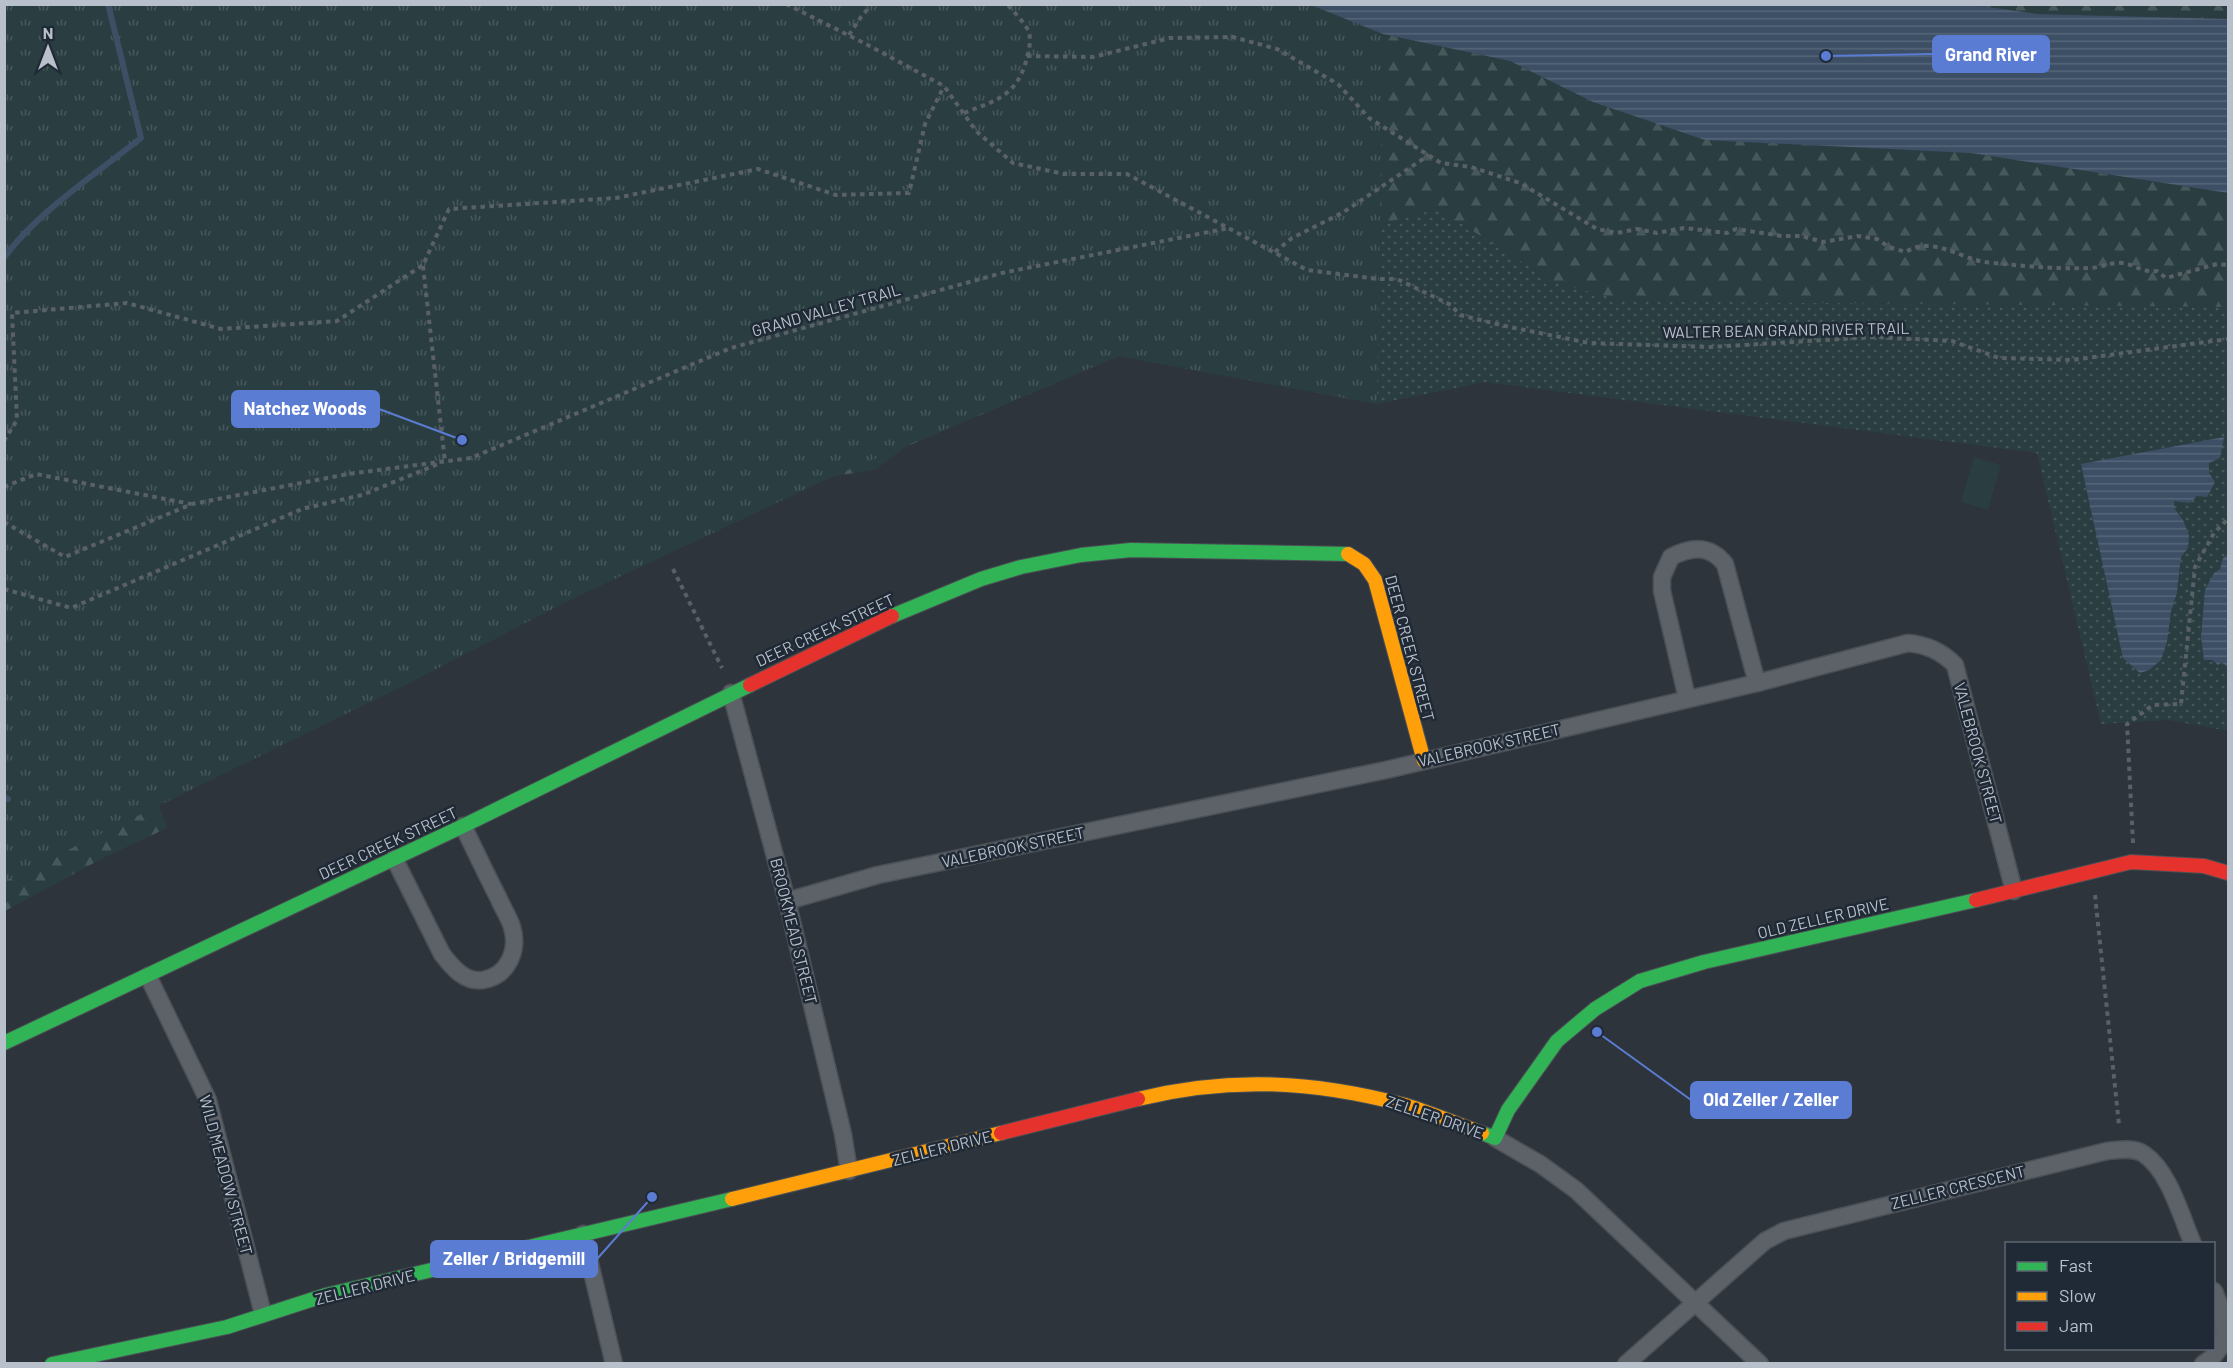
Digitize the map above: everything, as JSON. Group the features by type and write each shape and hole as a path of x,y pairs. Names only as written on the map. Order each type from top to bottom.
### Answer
{"street":[{"path":"1687,698 1662,591 1662,577 1671,557 1691,549 1710,551 1718,555 1725,564 1757,683"},
{"name":"DEER CREEK STREET","path":"4,1043 463,826 732,693 944,593 1021,567 1081,555 1131,550 1346,554 1364,562 1375,580 1424,761"},
{"name":"VALEBROOK STREET","path":"787,901 878,875 1424,761 1757,683 1908,644 1930,647 1947,657 1955,665 2014,891"},
{"name":"BROOKMEAD STREET","path":"732,693 787,901 843,1134 849,1171"},
{"path":"394,858 442,954 452,966 465,978 481,981 496,976 508,965 514,949 512,927 463,826"},
{"name":"OLD ZELLER DRIVE","path":"1495,1138 1508,1110 1557,1041 1595,1009 1640,981 1704,962 2131,862 2204,866 2229,873"},
{"name":"WILD MEADOW STREET","path":"148,976 208,1100 263,1314"},
{"name":"ZELLER DRIVE","path":"52,1364 227,1327 327,1295 849,1171 1150,1096 1210,1086 1275,1083 1341,1090 1407,1106 1495,1138 1540,1164 1576,1191 1760,1364"},
{"name":"ZELLER CRESCENT","path":"1626,1364 1765,1241 1784,1231 2107,1151 2126,1150 2143,1153 2163,1173 2192,1242"},
{"path":"583,1234 614,1364"},
{"path":"2203,1364 2220,1352 2225,1340 2225,1318 2215,1293"}],"path":[{"name":"WALTER BEAN GRAND RIVER TRAIL","path":"786,4 944,86 976,131 1013,164 1064,174 1127,174 1307,270 1378,279 1397,279 1451,305 1460,315 1588,343 1711,347 1874,337 1952,341 1999,358 2072,360 2229,339"},
{"path":"849,35 872,4"},
{"path":"964,113 994,102 1010,91 1022,75 1031,44 1028,31 1007,4"},
{"path":"1027,56 1093,57 1170,38 1233,37 1277,49 1338,84 1369,118 1441,164 1471,167 1520,183 1597,229 1617,233 1637,230 1657,233 1684,228 1727,233 1736,230 1782,236 1802,236 1823,242 1858,236 1877,239 1889,247 1906,252 1911,249 1935,247 1956,252 1977,261 2073,268 2123,263 2147,273 2157,271 2166,278 2217,264 2229,265"},
{"path":"445,462 423,265 449,209 616,198 758,169 836,195 909,193 925,124 944,86"},
{"path":"1274,252 1292,238 1342,213 1429,155"},
{"name":"GRAND VALLEY TRAIL","path":"445,462 471,458 732,348 1002,273 1230,227"},
{"path":"4,441 17,420 12,313 127,303 221,329 337,321 423,265"},
{"path":"4,522 65,556 192,504 348,474 445,462"},
{"path":"4,589 71,608 302,509 362,495 445,462"},
{"path":"4,487 36,474 192,504"},
{"path":"2131,862 2133,849 2127,724 2153,705 2181,704 2194,567 2214,533 2229,519"},
{"path":"673,569 722,668"},
{"path":"2095,895 2119,1125"}],"green space":[{"path":"1161,4 1311,5 1383,34 1510,61 1593,102 1972,153 2228,193 2228,307 1624,301 1554,282 1438,209 1365,228 1119,356 905,447 875,470 834,476 828,354"},
{"path":"1311,4 1383,34 1377,404 1119,356 834,476 570,600 409,683 5,881 5,5"},
{"path":"1974,5 2228,5 2228,19 2038,14"},
{"path":"1438,208 1554,282 1624,301 2228,307 2228,554 2223,558 2220,569 2214,573 2204,660 2222,662 2228,668 2228,731 2169,720 2101,724 2037,453 1485,382 1377,404 1119,356 1365,228","holes":["2209,463 2209,473 2181,501 2174,501 2180,551 2179,582 2169,620 2165,649 2157,663 2149,670 2081,464"]},
{"path":"1974,457 2001,465 1988,510 1961,502"},
{"path":"4,708 159,806 167,828 105,857 5,911"}],"water":[{"path":"1311,5 1974,5 2038,14 2228,19 2228,193 1971,153 1705,140 1593,102 1510,61 1383,34"},
{"path":"2224,437 2220,458 2209,463 2209,473 2215,482 2207,497 2197,496 2190,503 2174,501 2174,508 2183,520 2189,535 2188,548 2181,557 2177,593 2161,660 2149,670 2140,673 2123,658 2081,464"},
{"path":"2228,554 2228,668 2222,662 2218,665 2212,660 2204,660 2201,637 2205,590 2214,573 2220,569 2223,558"}],"waterway":[{"path":"4,258 32,225 141,138 108,4"},
{"path":"4,797 8,799"}],"traffic: fast":[{"path":"892,616 981,579 1021,567 1081,555 1131,550 1348,554"},
{"path":"4,1043 463,826 750,685"},
{"path":"1482,1133 1495,1138 1508,1110 1557,1041 1595,1009 1640,981 1704,962 1976,900"},
{"path":"52,1364 227,1327 326,1295 732,1199"}],"traffic: slow":[{"path":"1348,554 1364,564 1375,580 1424,761"},
{"path":"1138,1099 1172,1092 1239,1084 1305,1086 1405,1105 1482,1133"},
{"path":"732,1199 1001,1133"}],"traffic: jam":[{"path":"750,685 892,616"},
{"path":"1976,900 2131,862 2204,866 2228,873"},
{"path":"1001,1133 1138,1099"}],"place":[{"name":"Grand River","path":"1826,56"},
{"name":"Natchez Woods","path":"462,440"},
{"name":"Old Zeller / Zeller","path":"1597,1032"},
{"name":"Zeller / Bridgemill","path":"652,1197"}]}
